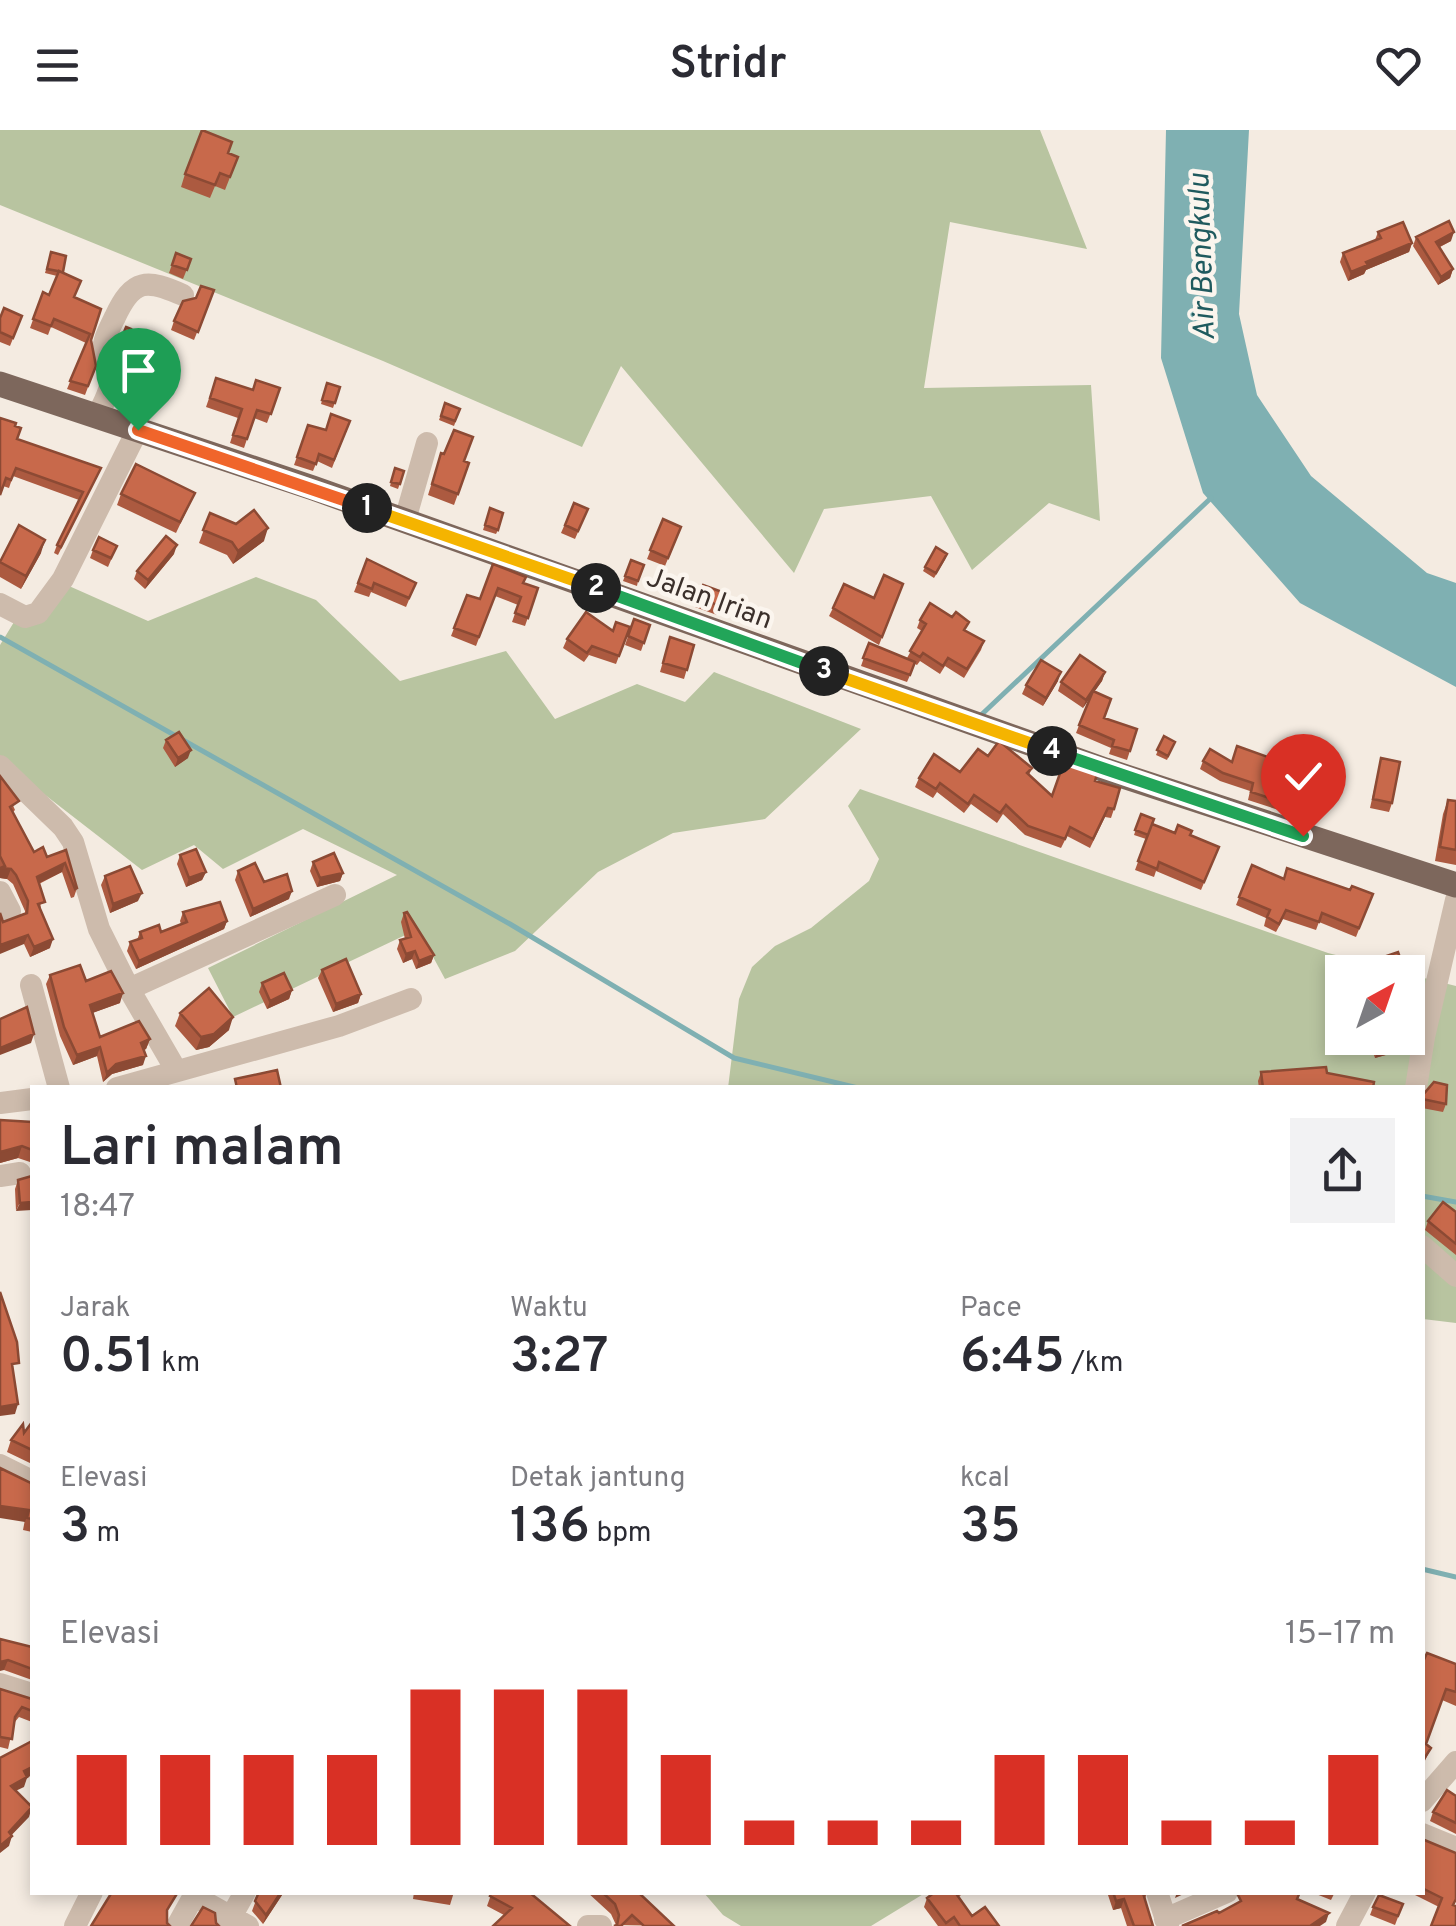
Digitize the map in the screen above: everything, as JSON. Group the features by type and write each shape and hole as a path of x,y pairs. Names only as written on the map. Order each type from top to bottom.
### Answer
{"main road":[{"name":"Jalan Irian","path":"0,384 405,520 1088,764 1456,885"}],"street":[{"path":"98,415 110,390 104,348 123,299 135,288 150,283 183,295"},
{"path":"0,604 29,617 41,610 62,579 138,430"},
{"path":"405,520 427,443"},
{"path":"0,766 73,842 99,929 176,1070"},
{"path":"129,989 335,895"},
{"path":"1416,1085 1456,900"},
{"path":"31,985 59,1085"},
{"path":"126,1085 340,1026 411,1000"},
{"path":"0,1103 30,1099"},
{"path":"1425,1249 1456,1276"},
{"path":"0,1465 30,1480"},
{"path":"0,1684 30,1693"},
{"path":"1425,1798 1456,1762"},
{"path":"1425,1835 1456,1848"},
{"path":"76,1926 91,1895"},
{"path":"176,1926 194,1895"},
{"path":"196,1895 236,1922 244,1895"},
{"path":"1158,1895 1166,1923 1222,1895"},
{"path":"1356,1923 1365,1895"},
{"path":"588,1926 601,1926"}],"green space":[{"path":"0,130 1040,130 1087,249 950,222 924,388 1091,385 1100,521 1049,503 972,570 931,496 824,509 794,573 621,366 582,447 383,361 0,205"},
{"path":"256,577 316,600 400,681 506,651 555,719 637,684 685,702 714,672 861,729 765,819 673,833 598,872 515,951 445,979 418,929 233,1017 208,968 397,875 303,829 223,869 194,845 142,870 0,760 0,645 14,622 69,586 148,621"},
{"path":"860,789 1336,955 1325,955 1325,1055 1425,1055 1425,978 1456,986 1456,1323 1425,1319 1425,1085 728,1085 739,999 752,967 775,946 811,928 869,881 879,859 848,806"},
{"path":"706,1895 922,1895 871,1926 741,1926 723,1915"}],"water":[{"name":"Air Bengkulu","path":"1166,130 1249,130 1239,314 1257,395 1311,476 1427,573 1456,583 1456,687 1300,603 1203,493 1161,358"}],"building":[{"path":"202,130 232,142 228,153 238,157 230,177 220,173 215,185 185,174"},
{"path":"1449,221 1454,232 1436,242 1453,269 1441,277 1416,237"},
{"path":"1403,222 1412,243 1351,272 1343,253 1381,238 1378,232"},
{"path":"51,252 66,256 63,272 47,269"},
{"path":"176,253 191,259 187,270 172,265"},
{"path":"59,271 81,281 74,297 101,309 91,340 96,366 88,386 70,381 90,334 54,319 51,326 33,319 43,292 49,295"},
{"path":"201,286 214,290 198,332 174,321 183,301 196,298"},
{"path":"4,308 22,316 13,338 0,332"},
{"path":"126,327 131,329 121,355 122,337"},
{"path":"216,378 253,390 256,380 280,388 271,414 257,410 247,439 233,435 242,409 210,398"},
{"path":"327,383 340,387 335,403 322,400"},
{"path":"445,403 460,409 455,421 441,416"},
{"path":"331,414 350,421 334,460 319,454 316,464 297,457 308,425 326,430"},
{"path":"0,418 21,428 17,439 101,468 61,547 57,545 83,492 16,468 11,480 6,478 0,495"},
{"path":"454,430 473,437 458,494 432,484 441,453 444,454"},
{"path":"136,464 195,493 180,522 121,494"},
{"path":"395,468 404,471 400,484 391,482"},
{"path":"574,503 588,509 578,531 565,525"},
{"path":"490,508 503,513 498,530 485,525"},
{"path":"254,510 268,528 238,551 232,542 203,530 210,513 236,524"},
{"path":"663,519 681,527 668,558 650,550"},
{"path":"19,525 45,540 26,576 0,562"},
{"path":"166,536 177,545 148,580 137,571"},
{"path":"99,537 117,546 111,558 93,550"},
{"path":"936,547 947,554 936,573 925,567"},
{"path":"367,559 416,583 409,598 374,583 372,589 358,583"},
{"path":"631,560 644,565 638,581 625,576"},
{"path":"493,564 526,577 523,583 538,588 528,618 515,613 521,597 498,588 479,637 454,628 467,595 480,599"},
{"path":"884,575 903,584 882,637 833,608 844,584 874,598"},
{"path":"703,585 725,593 720,606 698,598"},
{"path":"930,603 952,617 956,612 969,622 964,630 984,641 967,669 948,658 943,666 923,653 920,657 910,651 926,624 920,620"},
{"path":"586,612 613,631 616,622 630,627 619,656 592,646 587,653 567,639"},
{"path":"634,619 650,625 644,643 628,636"},
{"path":"670,637 694,645 687,670 663,663"},
{"path":"869,643 915,662 910,675 863,658"},
{"path":"1080,655 1105,672 1086,700 1061,682"},
{"path":"1041,660 1061,672 1046,698 1026,685"},
{"path":"1093,691 1111,699 1104,718 1137,729 1130,751 1112,746 1114,740 1079,725"},
{"path":"179,732 191,750 178,758 166,740"},
{"path":"1164,736 1175,742 1168,756 1157,750"},
{"path":"999,741 1032,768 1027,773 1052,796 1064,762 1097,774 1095,781 1120,788 1114,809 1108,808 1093,839 1070,827 1065,839 1028,826 1006,805 1000,813 974,795 968,804 940,783 936,789 919,778 934,754 960,772 978,749 988,756"},
{"path":"1237,746 1293,766 1298,749 1319,755 1303,809 1251,792 1253,783 1203,761 1210,749 1232,762"},
{"path":"1381,758 1400,762 1392,803 1373,799"},
{"path":"0,776 19,801 10,807 34,852 43,847 47,857 66,850 77,888 65,863 37,877 45,902 38,904 53,939 34,947 28,935 0,945 0,913 3,922 27,913 28,901 11,869 0,868 5,866 0,856"},
{"path":"1448,800 1456,801 1456,850 1440,847"},
{"path":"1141,814 1154,819 1148,835 1135,830"},
{"path":"1152,824 1175,833 1178,825 1192,831 1190,835 1219,847 1204,882 1159,862 1157,869 1138,861"},
{"path":"196,849 206,872 189,878 180,855"},
{"path":"334,853 343,873 320,878 313,862"},
{"path":"255,863 264,882 287,874 292,891 253,909 238,871"},
{"path":"1252,865 1284,879 1287,868 1373,894 1359,928 1322,913 1319,922 1286,910 1279,924 1267,917 1270,910 1239,897"},
{"path":"130,866 142,893 113,904 105,876"},
{"path":"220,902 227,921 139,961 130,942 142,938 140,932 159,925 161,932 187,922 183,912"},
{"path":"407,912 434,955 419,961 415,951 406,954 400,940 411,937 404,913"},
{"path":"346,959 361,994 336,1004 322,970"},
{"path":"80,965 86,981 111,971 123,993 90,1005 100,1037 139,1021 150,1039 141,1043 146,1056 116,1064 107,1073 100,1047 77,1055 64,1027 50,975"},
{"path":"284,973 292,990 270,1001 262,983"},
{"path":"209,988 233,1017 214,1034 201,1037 180,1013"},
{"path":"27,1007 34,1034 0,1048 0,1019"},
{"path":"1326,1067 1327,1073 1374,1082 1263,1085 1261,1072"},
{"path":"277,1070 280,1085 236,1085 235,1079"},
{"path":"1434,1082 1447,1085 1446,1104 1425,1100 1425,1092"},
{"path":"0,1120 30,1122 30,1149 22,1146 0,1152"},
{"path":"30,1177 30,1202 20,1203 18,1180"},
{"path":"1443,1202 1456,1212 1456,1244 1428,1221"},
{"path":"0,1292 17,1342 19,1363 12,1364 18,1404 0,1407"},
{"path":"23,1424 24,1433 30,1425 30,1449 11,1440"},
{"path":"0,1468 30,1483 30,1519 29,1510 0,1506"},
{"path":"0,1639 30,1646 30,1668 8,1660 0,1662"},
{"path":"1427,1653 1456,1664 1456,1692 1446,1689 1425,1757"},
{"path":"0,1689 30,1698 30,1710 22,1707 15,1717 12,1739 0,1737"},
{"path":"30,1742 30,1768 24,1771 27,1777 11,1786 30,1809 0,1846 0,1758"},
{"path":"1447,1790 1456,1796 1456,1823 1433,1812"},
{"path":"1425,1840 1456,1853 1456,1926 1431,1926 1442,1898 1425,1890"},
{"path":"110,1895 176,1895 167,1910 170,1926 91,1926"},
{"path":"258,1895 279,1895 266,1915 255,1901"},
{"path":"533,1895 570,1926 493,1926 512,1908 490,1896"},
{"path":"605,1895 641,1895 674,1926 644,1926 632,1915 621,1926 614,1926 619,1915"},
{"path":"957,1895 972,1916 985,1907 999,1926 960,1926 954,1917 946,1923 927,1898"},
{"path":"1114,1895 1144,1895 1153,1926 1134,1926 1124,1899 1116,1901"},
{"path":"1238,1895 1299,1895 1297,1899 1329,1913 1310,1926 1182,1926 1241,1901"},
{"path":"1379,1895 1403,1904 1398,1916 1373,1907"},
{"path":"203,1907 215,1913 219,1926 191,1926"}],"waterway":[{"path":"979,717 1211,498"},
{"path":"0,637 510,924 734,1058 846,1085"},
{"path":"1425,1197 1456,1202"},
{"path":"1425,1570 1456,1577"}],"route":[{"path":"138,430 573,579 895,697 1303,836"}]}
